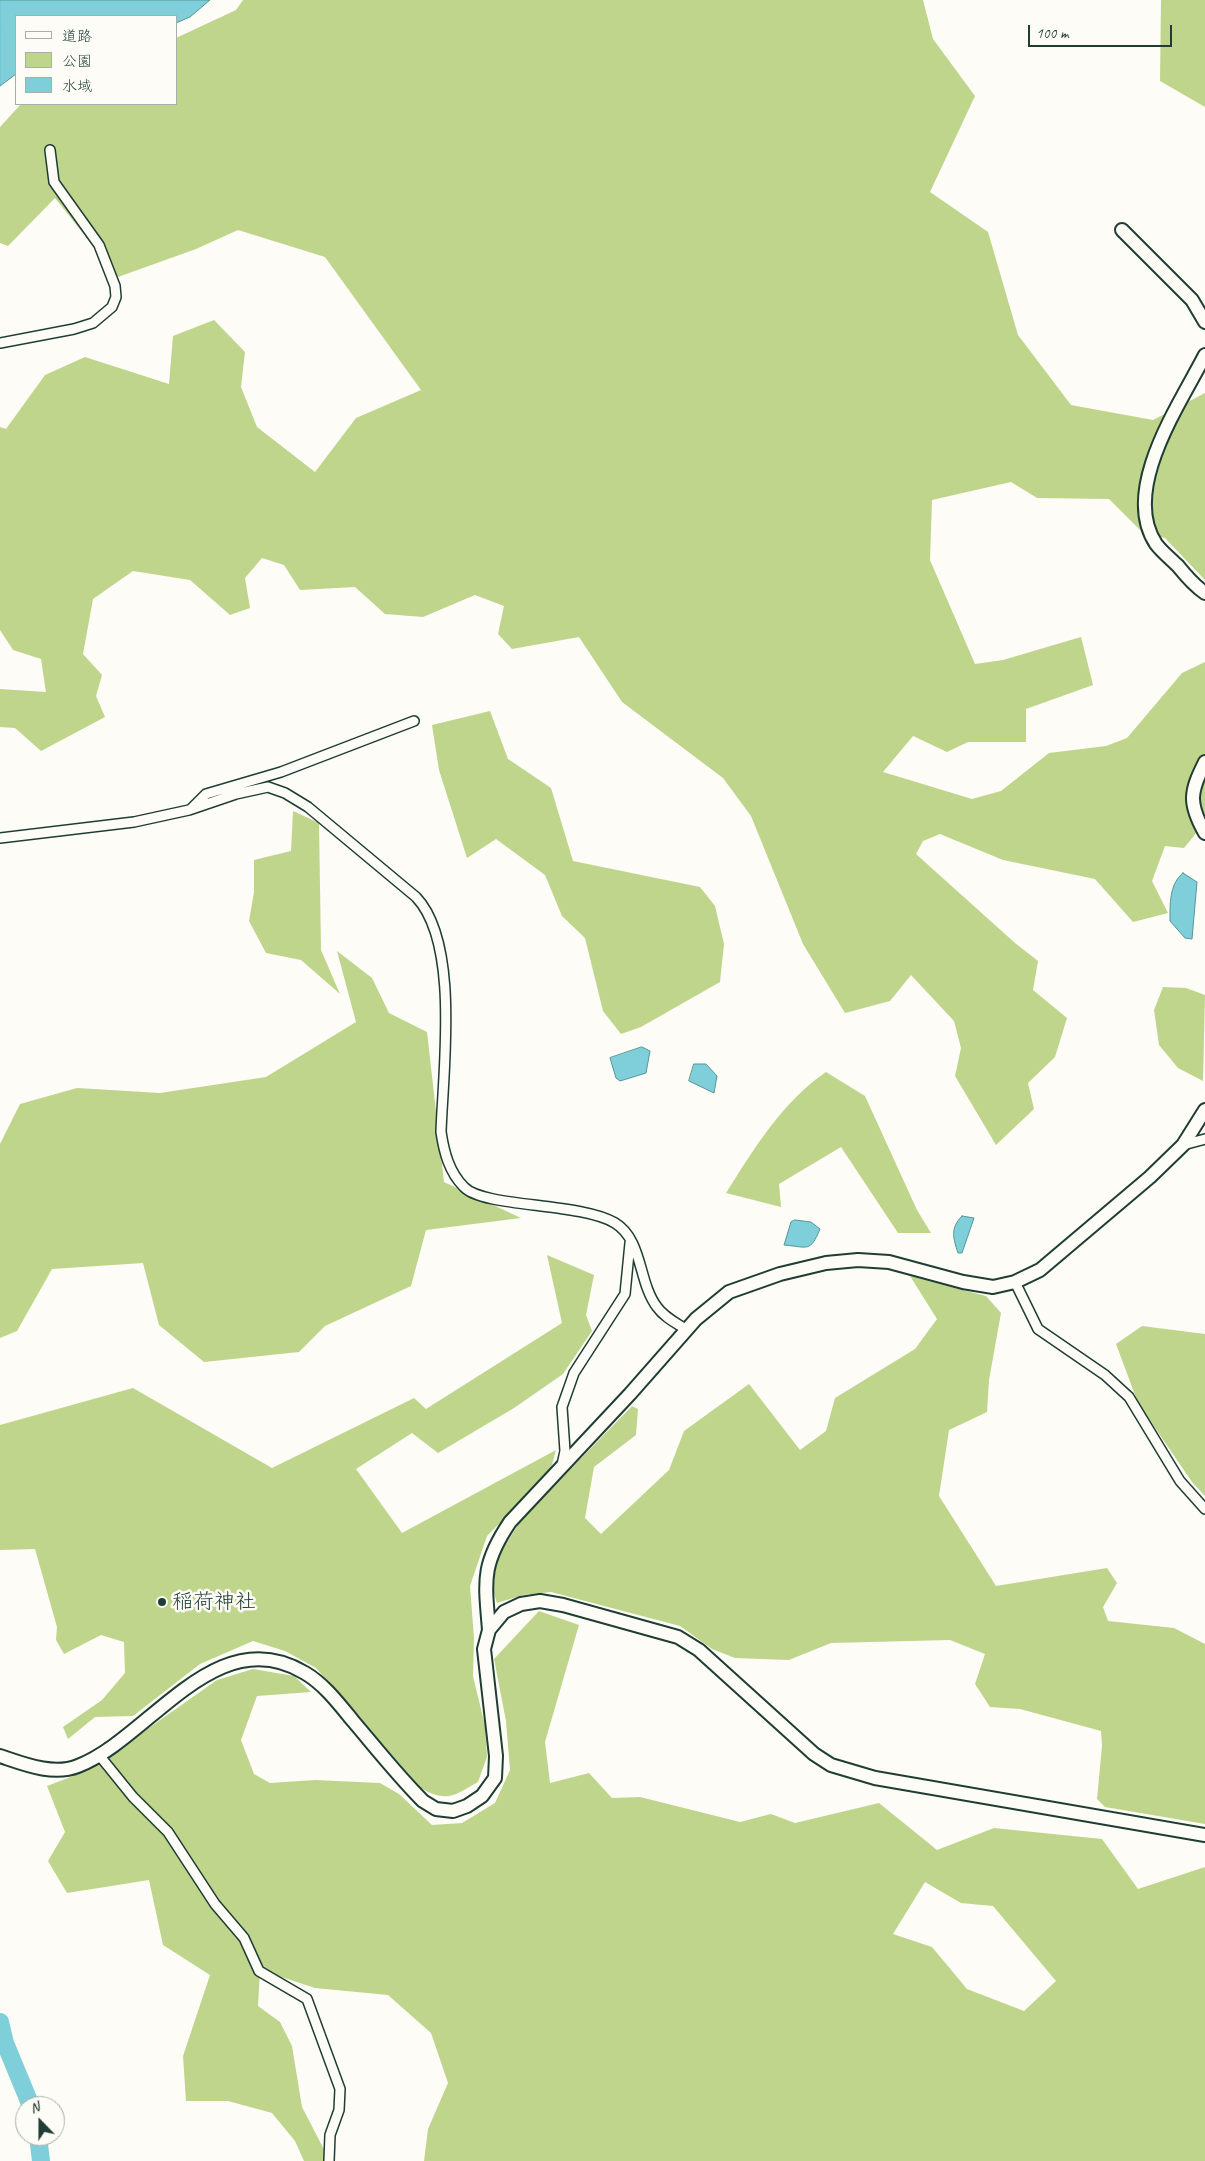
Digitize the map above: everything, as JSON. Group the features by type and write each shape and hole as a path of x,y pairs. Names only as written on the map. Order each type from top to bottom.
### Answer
{"street":[{"path":"0,344 74,329 93,323 112,307 116,297 115,286 99,245 54,182 50,150"},
{"path":"1122,230 1192,300 1205,322"},
{"path":"1205,355 1154,456 1145,483 1144,503 1156,543 1205,593"},
{"path":"189,810 206,794 281,772 414,721"},
{"path":"1205,762 1195,783 1192,806 1205,833"},
{"path":"0,838 134,822 189,810 236,794 268,787 285,793 308,807 416,897 426,907 434,927 443,962 445,994 441,1132 444,1152 454,1175 465,1189 486,1198 581,1211 599,1216 616,1224 631,1239 649,1293 656,1307 665,1316 687,1330"},
{"path":"0,1756 31,1767 54,1770 76,1767 99,1755 200,1678 220,1668 243,1660 267,1659 290,1665 306,1673 330,1694 422,1801 436,1809 453,1811 467,1806 482,1796 495,1778 496,1756 484,1649 489,1630 486,1567 495,1544 510,1522 630,1394 696,1319 729,1292 780,1274 826,1263 858,1260 889,1262 963,1282 993,1287 1015,1282 1040,1270 1150,1177 1183,1145 1205,1110"},
{"path":"1183,1145 1205,1139"},
{"path":"561,1467 565,1451 562,1407 574,1374 625,1294 631,1239"},
{"path":"1015,1282 1038,1329 1105,1374 1129,1397 1180,1481 1205,1509"},
{"path":"489,1630 504,1612 521,1604 540,1601 563,1605 678,1638 699,1650 814,1754 831,1765 876,1778 1205,1835"},
{"path":"99,1755 133,1797 168,1832 215,1904 244,1938 259,1971 307,1999 340,2089 339,2110 330,2135 329,2161"}],"green space":[{"path":"243,0 923,0 933,39 975,96 930,192 988,232 1018,335 1071,405 1153,420 1205,393 1205,580 1165,538 1141,531 1109,499 1037,498 1011,482 932,500 930,560 975,664 1003,660 1081,637 1093,685 1026,709 1026,742 968,742 947,752 913,736 883,772 972,799 1001,791 1049,753 1106,746 1127,738 1182,673 1205,662 1205,834 1197,832 1184,848 1165,846 1152,881 1168,913 1133,922 1095,879 1003,860 940,834 923,841 916,854 1015,943 1038,961 1033,990 1067,1018 1055,1057 1028,1083 1034,1109 996,1145 955,1076 961,1048 954,1021 911,975 890,1001 845,1013 803,944 751,816 723,778 622,702 579,637 512,649 498,634 504,606 475,595 423,617 385,614 355,587 300,590 284,565 262,558 245,578 250,608 230,615 190,580 133,571 93,599 83,654 102,675 96,696 105,717 41,751 15,728 0,727 0,689 46,692 41,659 13,650 0,630 0,427 6,429 45,375 85,357 169,384 173,336 214,320 245,352 241,387 257,427 315,472 356,418 421,390 325,257 238,230 196,249 118,277 55,198 8,246 0,243 0,127 20,105 178,105 178,37 236,10"},
{"path":"1161,0 1205,0 1205,107 1160,81"},
{"path":"490,711 508,759 551,788 573,861 700,887 715,906 724,944 720,982 641,1027 621,1034 603,1011 585,938 562,916 545,875 496,839 467,858 439,770 432,725"},
{"path":"293,811 319,823 321,950 340,994 301,960 266,953 249,921 254,892 254,860 291,851"},
{"path":"337,951 372,978 389,1013 427,1032 444,1182 521,1218 426,1230 411,1286 325,1326 299,1352 204,1362 159,1325 143,1263 52,1269 17,1331 0,1338 0,1144 20,1104 77,1088 160,1093 266,1077 356,1022"},
{"path":"1163,987 1186,988 1205,995 1203,1081 1178,1068 1159,1045 1154,1010"},
{"path":"826,1072 865,1096 917,1210 931,1233 898,1233 841,1147 779,1184 781,1207 726,1193 758,1143 782,1112 810,1084"},
{"path":"547,1255 594,1275 586,1315 592,1331 563,1374 514,1408 438,1453 412,1433 356,1469 402,1533 556,1450 550,1472 487,1536 470,1586 474,1638 473,1676 485,1726 487,1757 478,1782 450,1796 438,1795 422,1789 316,1668 285,1651 253,1641 200,1664 133,1716 95,1717 68,1739 63,1727 102,1700 125,1673 124,1642 101,1635 64,1654 56,1640 57,1627 35,1549 0,1550 0,1425 133,1388 272,1468 414,1398 426,1409 562,1323"},
{"path":"910,1276 986,1296 1001,1313 989,1380 987,1412 949,1430 939,1496 996,1586 1107,1568 1117,1583 1103,1607 1108,1621 1174,1628 1205,1644 1205,1824 1105,1807 1097,1799 1102,1746 1101,1731 1020,1709 990,1707 975,1684 985,1654 950,1640 831,1643 789,1660 735,1658 712,1649 680,1626 551,1592 523,1595 497,1603 492,1587 498,1557 521,1520 632,1406 638,1409 636,1435 594,1467 585,1518 601,1534 669,1470 684,1431 749,1384 800,1450 826,1431 835,1398 915,1349 937,1319"},
{"path":"1142,1326 1205,1334 1205,1496 1192,1482 1138,1403 1116,1344"},
{"path":"539,1611 579,1625 545,1742 550,1783 589,1773 612,1798 640,1797 740,1822 771,1814 795,1823 879,1803 937,1850 994,1828 1102,1839 1138,1889 1205,1867 1205,2161 424,2161 428,2129 448,2083 431,2033 388,1995 315,1988 260,1970 258,2006 280,2022 292,2046 302,2107 330,2161 304,2161 295,2141 272,2113 228,2101 186,2101 183,2056 210,1975 163,1945 149,1880 67,1893 48,1861 65,1832 47,1786 89,1770 217,1680 253,1669 294,1676 311,1692 257,1696 241,1740 254,1774 270,1783 315,1780 380,1783 399,1794 432,1825 462,1823 495,1803 510,1770 506,1721 494,1659","holes":["925,1882 961,1903 993,1906 1056,1981 1024,2011 967,1989 932,1947 893,1934"]}],"water":[{"path":"0,0 210,0 190,17 178,22 178,15 15,15 15,75 0,86"},
{"path":"1183,873 1197,882 1192,939 1185,938 1170,921 1170,902 1173,889 1178,878"},
{"path":"642,1047 650,1051 646,1073 620,1081 616,1078 610,1058"},
{"path":"694,1064 706,1064 717,1076 714,1093 689,1081"},
{"path":"962,1216 974,1218 962,1253 958,1253 954,1229"},
{"path":"795,1220 811,1222 820,1229 811,1245 803,1247 784,1245 791,1222"}],"waterway":[{"path":"0,2022 5,2043 27,2096"},
{"path":"39,2146 41,2161"}],"place":[{"name":"稲荷神社","path":"162,1602"}]}
